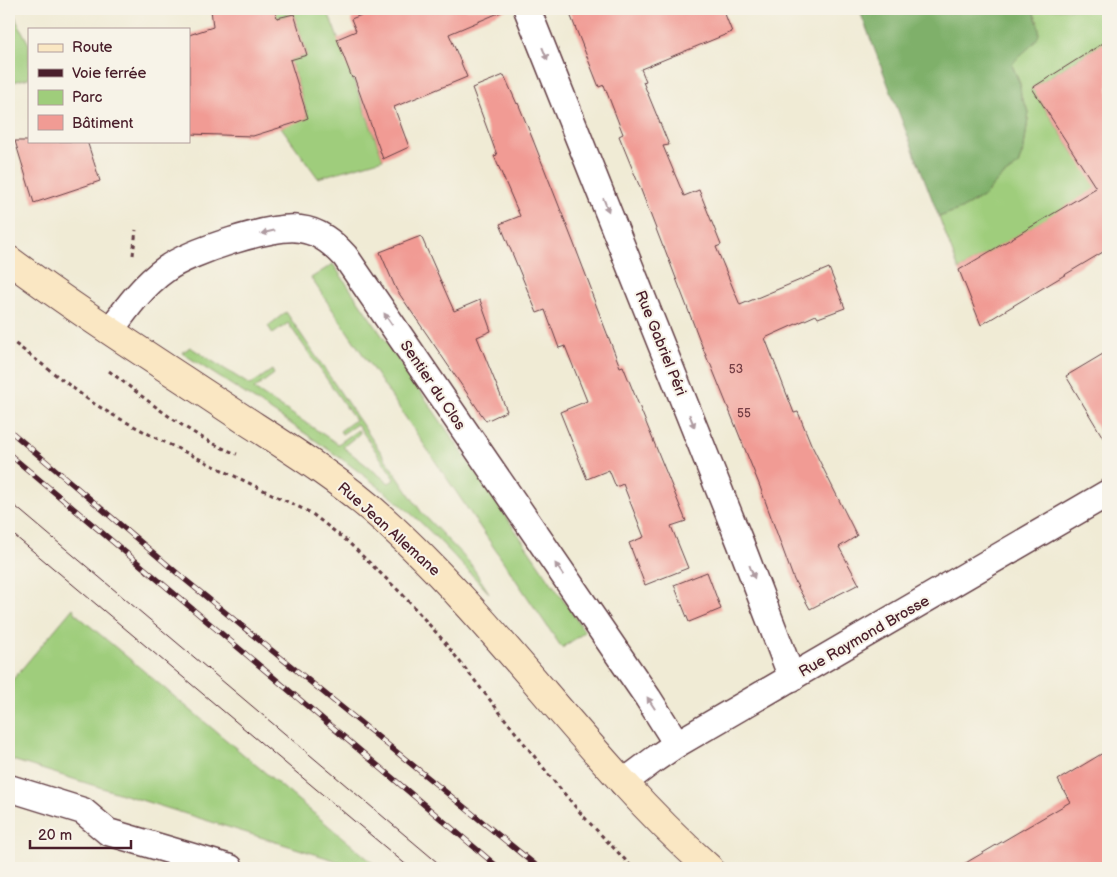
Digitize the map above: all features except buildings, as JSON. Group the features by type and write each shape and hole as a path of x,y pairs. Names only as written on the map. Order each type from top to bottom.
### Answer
{"street":[{"name":"Rue Gabriel Péri","path":"527,9 737,532 792,678"},
{"name":"Sentier du Clos","path":"110,331 143,289 166,269 186,258 235,240 291,228 312,232 329,241 345,256 648,698 677,744"},
{"name":"Rue Jean Allemane","path":"9,260 110,331 326,474 381,518 430,563 475,612 623,783 709,868"},
{"name":"Rue Raymond Brosse","path":"623,783 677,744 1108,493"},
{"path":"9,788 83,811 108,832 230,868"}],"path":[{"path":"9,339 90,401 111,414 158,439 311,513 347,541 402,594 442,639 583,816 633,868"},
{"path":"104,367 189,430 211,443 244,457"}],"green space":[{"path":"9,9 13,9 17,22 28,42 28,78 9,83"},
{"path":"275,9 327,9 383,159 318,178 281,127 308,117 290,60 307,55 294,14 277,18"},
{"path":"859,9 1032,9 1038,23 1038,37 1012,65 1020,84 1021,97 1029,112 1024,148 1018,165 1000,178 984,196 961,209 939,217"},
{"path":"1032,9 1108,9 1108,40 1032,88 1076,157 1108,137 1108,182 959,270 939,217 961,209 984,196 1000,178 1018,165 1024,148 1029,112 1021,97 1020,84 1012,65 1014,60 1022,54 1038,22"},
{"path":"333,264 585,632 562,648 311,278"},
{"path":"286,312 422,513 470,563 489,593 419,521 369,479 290,423 182,353 190,347 250,385 272,370 274,374 254,389 338,444 358,430 360,433 343,447 389,483 395,479 357,424 342,434 340,431 355,420 288,323 273,334 268,326"},
{"path":"73,608 77,615 379,868 349,868 334,860 9,759 9,684"}],"tram line":[{"path":"9,501 444,868"},
{"path":"9,531 410,868"}],"railway":[{"path":"9,430 183,578 539,868"},
{"path":"9,454 499,868"}]}
